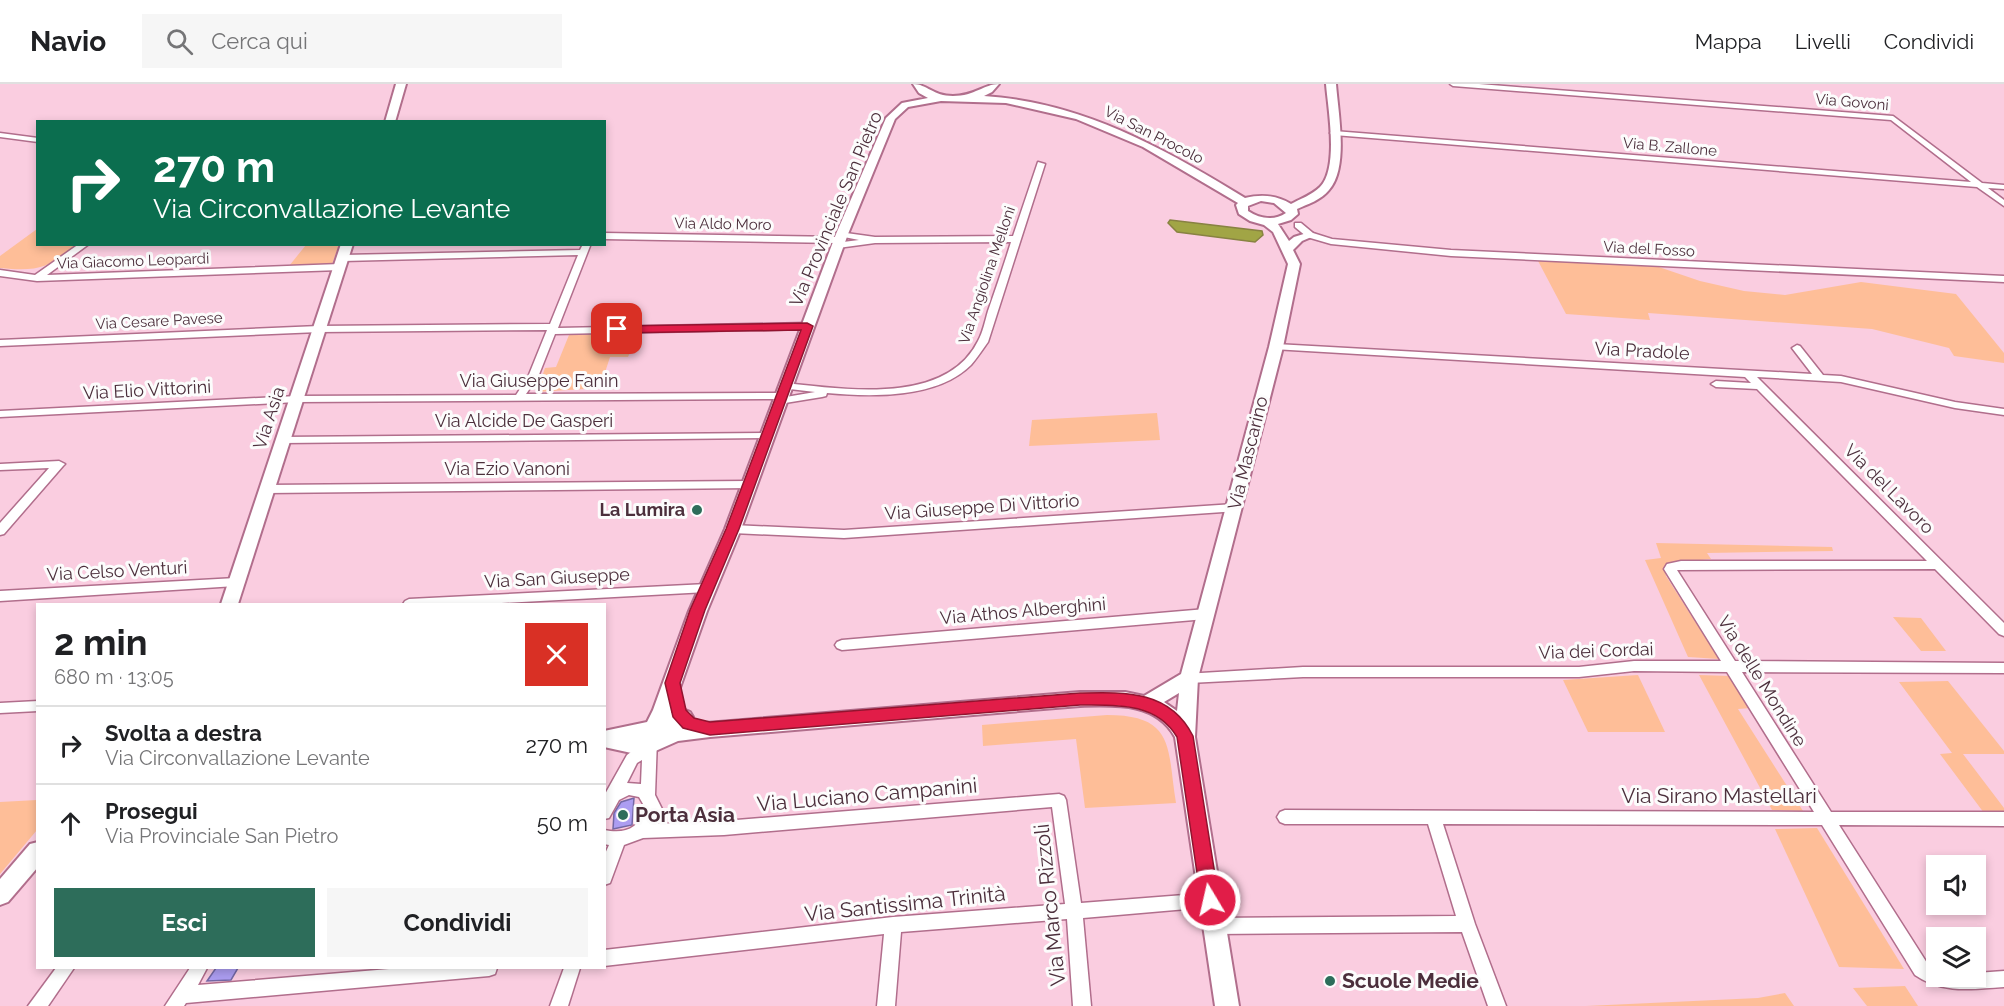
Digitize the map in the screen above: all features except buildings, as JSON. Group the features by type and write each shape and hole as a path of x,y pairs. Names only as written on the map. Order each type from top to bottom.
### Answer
{"street":[{"path":"391,120 401,84"},
{"path":"1284,218 1269,199 1249,201 1241,208 1252,218 1284,218 1307,199 1327,187 1335,156 1331,84"},
{"name":"Via Govoni","path":"1453,84 1893,118 2004,204"},
{"path":"967,98 992,87 1012,100"},
{"path":"917,92 940,98 1012,100"},
{"name":"Via Provinciale San Pietro","path":"656,737 686,641 733,529 747,485 840,240 891,118 917,92"},
{"name":"Via San Procolo","path":"1012,100 1071,113 1114,128 1249,201"},
{"name":"Via B. Zallone","path":"1334,133 2004,187"},
{"path":"0,135 36,140"},
{"name":"Via Angiolina Melloni","path":"782,394 879,392 917,387 954,375 967,366 983,342 1041,164"},
{"name":"Via del Fosso","path":"1284,218 1310,235 1331,241 1451,253 2004,279"},
{"name":"Via Mascarino","path":"1227,1006 1185,736 1189,678 1276,347 1294,264 1288,248 1284,218"},
{"path":"1288,248 1298,239 1310,235"},
{"name":"Via Aldo Moro","path":"606,236 840,240 1016,239"},
{"path":"37,278 82,246"},
{"path":"519,398 533,377 585,248"},
{"name":"Via Giacomo Leopardi","path":"0,273 37,278 343,256 585,248"},
{"name":"Via Asia","path":"230,603 343,256"},
{"name":"Via Cesare Pavese","path":"0,342 319,329 807,326"},
{"name":"Via Pradole","path":"1276,347 1819,377 1841,379 1955,405 2004,412"},
{"path":"1797,348 1819,377"},
{"name":"Via del Lavoro","path":"1747,373 2004,631"},
{"path":"1716,384 1760,386"},
{"name":"Via Angiolina Melloni","path":"782,394 835,392"},
{"name":"Via Giuseppe Fanin","path":"297,399 782,394"},
{"name":"Via Elio Vittorini","path":"0,414 297,399"},
{"name":"Via Alcide De Gasperi","path":"283,440 766,436"},
{"path":"0,467 59,464 0,531"},
{"name":"Via Ezio Vanoni","path":"267,489 747,485"},
{"name":"Via Giuseppe Di Vittorio","path":"733,529 844,534 1234,508"},
{"name":"Via delle Mondine","path":"1939,565 1671,567 1672,575 1921,969 1930,977 1943,981 2004,980"},
{"name":"Via Celso Venturi","path":"0,596 236,582"},
{"name":"Via San Giuseppe","path":"428,603 707,588"},
{"name":"Via Athos Alberghini","path":"842,645 1206,614"},
{"name":"Via dei Cordai","path":"1189,678 1303,672 1566,672 1634,666 2004,668"},
{"path":"1147,703 1189,678"},
{"path":"672,683 678,712 689,723 710,729"},
{"path":"609,740 636,746 656,737 710,729 1080,699 1124,698 1147,703 1176,721 1185,736"},
{"path":"0,708 36,706"},
{"path":"606,809 632,759 683,717"},
{"path":"606,867 611,839 642,831 649,822 654,809 648,794 656,737"},
{"path":"609,740 626,756 621,777"},
{"path":"613,796 621,790 630,789 639,789 648,794"},
{"name":"Via Luciano Campanini","path":"642,831 724,828 1059,800"},
{"name":"Via Marco Rizzoli","path":"1059,800 1074,910 1082,1006"},
{"name":"Via Sirano Mastellari","path":"1285,817 2004,819"},
{"path":"1434,818 1467,924 1497,1006"},
{"path":"0,895 36,853"},
{"name":"Via Santissima Trinità","path":"606,958 893,925 1210,900"},
{"path":"1213,926 1467,924"},
{"path":"886,1006 893,925"},
{"path":"37,1006 65,969"},
{"path":"178,1000 198,969"},
{"path":"178,1000 479,969"},
{"path":"559,1006 572,969"}],"shaded area":[{"path":"1170,220 1262,231 1263,235 1255,242 1177,232 1168,223"},
{"path":"36,230 36,246 78,246 51,263 35,268 0,268 0,256"},
{"path":"305,246 339,246 332,264 289,266"},
{"path":"1537,259 1650,264 1700,281 1744,291 1785,295 1861,282 1956,294 2004,353 2004,363 1954,356 1949,348 1872,329 1648,313 1650,320 1566,314"},
{"path":"639,333 628,357 610,357 600,388 537,392 545,368 556,367 569,335"},
{"path":"1157,413 1160,440 1029,446 1032,420"},
{"path":"1656,543 1832,547 1833,551 1707,553 1711,559 1669,563 1665,570 1666,576 1719,659 1688,657 1645,560 1661,558"},
{"path":"1893,617 1921,618 1946,651 1921,651"},
{"path":"1638,675 1665,732 1588,732 1563,680"},
{"path":"1699,675 1730,676 1751,708 1738,709 1803,811 1772,810"},
{"path":"1948,681 2004,751 2004,754 1963,754 2004,808 2004,813 1984,813 1940,754 1952,753 1899,682"},
{"path":"1107,715 1146,721 1157,729 1168,751 1176,803 1085,808 1076,739 983,746 982,725"},
{"path":"36,800 36,831 0,874 0,802"},
{"path":"1817,828 1904,969 1839,967 1775,829"},
{"path":"1905,986 1918,1006 1867,1006 1853,988"},
{"path":"1785,993 1794,1006 1586,1006 1758,998"}],"place":[{"name":"La Lumira","path":"697,510"},
{"name":"Porta Asia","path":"623,815"},
{"name":"Scuole Medie","path":"1330,981"}],"route":[{"path":"617,329 807,326 747,485 733,529 698,610 672,683 678,712 689,723 710,729 1080,699 1124,698 1147,703 1176,721 1185,736 1210,900"}]}
